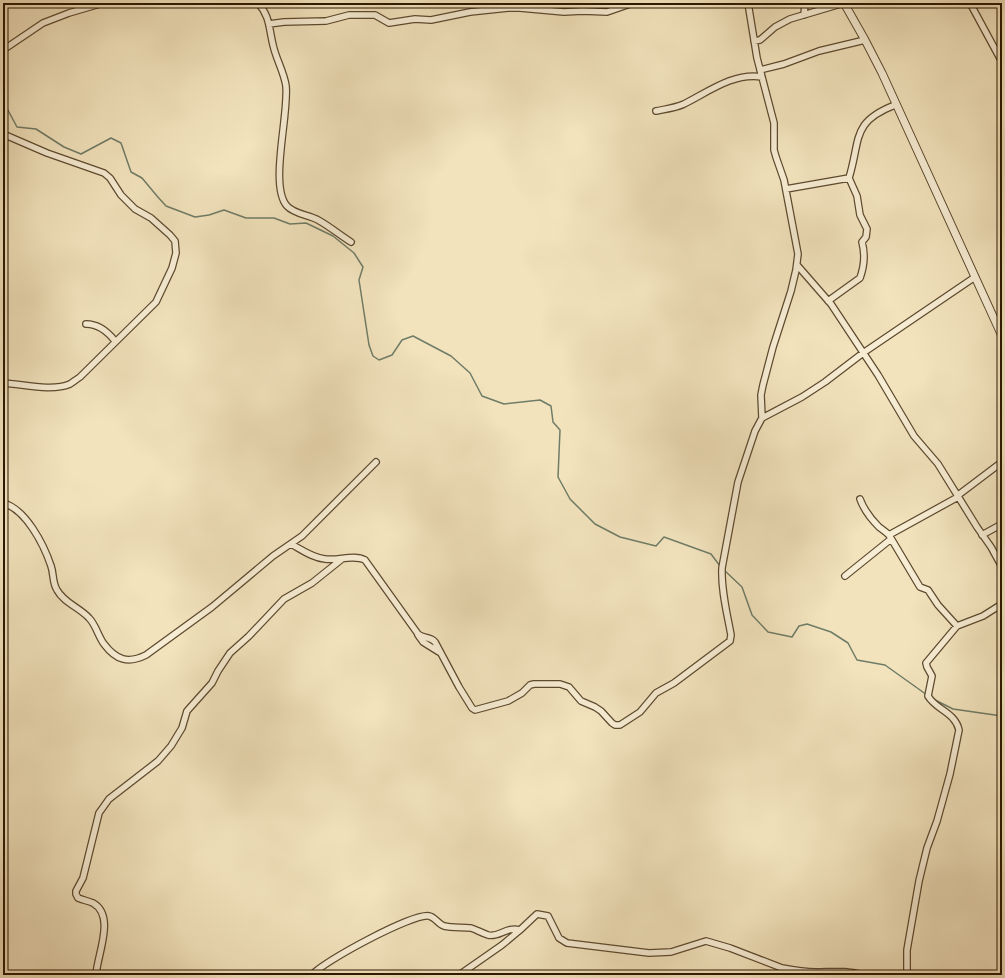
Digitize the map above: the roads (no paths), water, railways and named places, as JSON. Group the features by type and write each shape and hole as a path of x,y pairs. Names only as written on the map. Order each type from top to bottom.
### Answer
{"street":[{"path":"3,50 43,23 69,13 103,3"},
{"path":"258,3 264,10 269,24 276,56 286,86 279,174 280,191 286,205 317,219 351,242"},
{"path":"269,24 284,22 326,21 349,15 375,15 389,23 415,19 431,20 470,12 518,6 564,12 607,12 633,3"},
{"path":"291,544 318,558 326,560 357,558 365,560 418,634 433,639 470,706 475,710 508,702 522,693 530,685 560,684 569,687 581,701 595,707 615,725 620,725 640,712 656,693 674,683 730,641 731,635 721,580 722,568 738,482 755,431 762,418 761,395 763,385 773,347 791,291 798,254 784,180 774,150 774,123 760,70 748,3"},
{"path":"804,15 805,3"},
{"path":"970,3 1002,62"},
{"path":"754,41 760,40 775,27 790,19 847,5 896,105 1002,336"},
{"path":"760,70 784,64 819,51 865,40"},
{"path":"656,111 682,104 711,89 741,77 755,76 762,78"},
{"path":"828,301 860,278 861,274 864,251 862,242 866,237 867,232 860,215 857,196 849,178 855,160 857,140 862,127 868,119 880,111 896,105"},
{"path":"3,134 47,153 104,173 110,178 120,195 125,200 135,209 151,218 162,227 175,241 176,254 172,268 156,302 80,377 70,384 54,387 34,387 22,384 3,383"},
{"path":"786,189 849,178"},
{"path":"797,265 828,301 863,353 914,436 938,464 1002,567"},
{"path":"762,418 802,397 825,382 863,353 975,277"},
{"path":"86,324 96,326 106,331 116,341"},
{"path":"3,503 8,504 18,511 32,528 48,557 52,569 53,581 57,591 64,600 88,617 93,623 104,644 118,658 129,661 146,655 216,603 273,556 302,536 376,462"},
{"path":"844,576 890,537 958,496 1002,462"},
{"path":"860,499 866,512 879,527 885,530 890,537 920,587 928,590 938,605 957,626"},
{"path":"982,535 1002,524"},
{"path":"96,975 104,934 103,916 94,904 78,898 76,891 82,878 99,813 103,806 109,799 158,761 171,746 182,728 187,711 212,683 230,653 249,636 284,599 312,583 342,559"},
{"path":"907,975 907,950 919,881 927,848 952,768 959,730 950,714 932,703 928,696 932,676 926,663 957,626 983,616 1002,604"},
{"path":"459,975 502,945 536,914 548,916 559,938 567,943 649,953 671,952 706,941 730,948 786,969 810,972 846,971 863,975"},
{"path":"312,975 366,940 423,916 431,916 442,925 472,928 489,935 511,929 520,930"}],"waterway":[{"path":"3,101 17,127 36,129 64,147 81,154 111,138 121,143 131,172 142,178 166,206 195,217 209,215 224,210 246,218 274,218 290,224 306,223 333,236 354,253 363,267 359,280 369,345 373,356 379,360 392,355 402,340 413,336 451,356 470,373 482,396 504,404 540,400 551,406 553,422 560,430 558,477 570,499 595,524 620,537 656,546 664,537 711,554 720,566"},
{"path":"724,570 742,587 752,615 768,632 792,637 799,626 807,624 831,632 848,643 857,660 885,665 927,695"},
{"path":"933,699 953,709 1002,716"}]}
